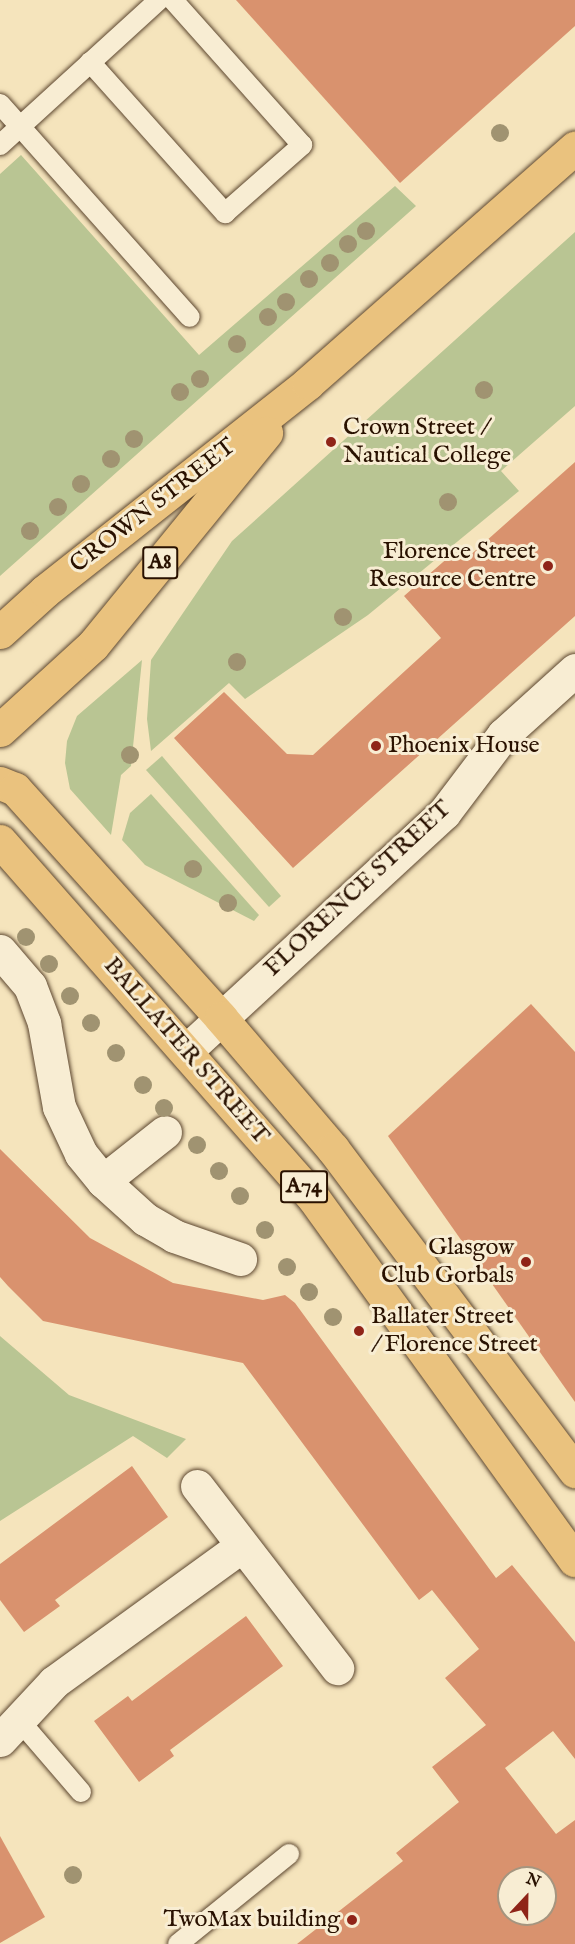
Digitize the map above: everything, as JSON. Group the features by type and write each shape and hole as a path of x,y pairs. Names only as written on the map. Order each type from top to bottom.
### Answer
{"main road":[{"name":"CROWN STREET","path":"0,632 45,591 308,383 575,148"},
{"name":"CROWN STREET","path":"0,730 93,645 308,383"},
{"name":"BALLATER STREET","path":"0,783 15,789 221,1018 333,1149 575,1471"},
{"name":"BALLATER STREET","path":"0,841 312,1196 575,1560"}],"street":[{"name":"FLORENCE STREET","path":"186,1051 444,813 503,735 575,670"},
{"path":"0,951 30,986 44,1023 59,1107 81,1154 103,1181 145,1219 174,1236 240,1259"},
{"path":"103,1181 165,1132"},
{"path":"197,1486 337,1668"},
{"path":"10,1730 54,1682 242,1546"}],"lane":[{"path":"0,145 159,0"},
{"path":"90,62 225,213 302,145 173,0"},
{"path":"0,104 190,317"},
{"path":"10,1730 81,1792"},
{"path":"178,1944 289,1854"}],"green space":[{"path":"21,155 199,355 395,186 416,206 0,576 0,174"},
{"path":"575,232 575,406 501,471 519,491 368,615 245,699 229,683 151,751 147,719 151,660 232,541"},
{"path":"142,660 131,766 121,775 111,835 70,789 65,763 67,741 77,716"},
{"path":"162,756 281,896 269,907 146,770"},
{"path":"151,794 259,915 254,921 145,865 122,840 130,813"},
{"path":"0,1336 69,1395 186,1439 167,1458 133,1436 0,1521"}],"building":[{"path":"236,0 575,0 575,26 400,183"},
{"path":"575,462 575,616 293,868 174,738 224,692 287,754 313,755 441,638 404,596 458,549 467,558"},
{"name":"Glasgow Club Gorbals","path":"531,1004 575,1052 575,1402 388,1136"},
{"path":"0,1149 90,1238 173,1283 263,1300 285,1295 295,1303 496,1578 512,1565 575,1642 575,1759 553,1731 505,1768 556,1834 575,1820 575,1944 297,1944 403,1861 396,1853 459,1802 432,1767 486,1725 445,1678 479,1649 432,1590 419,1600 243,1363 43,1321 0,1277"},
{"path":"132,1466 168,1517 55,1600 60,1606 24,1632 0,1600 0,1564"},
{"path":"246,1616 283,1666 170,1750 174,1756 139,1782 94,1721 128,1696 132,1701"},
{"path":"0,1836 45,1917 0,1943"}],"place":[{"name":"Crown Street / Nautical College","path":"331,442"},
{"name":"Florence Street Resource Centre","path":"548,566"},
{"name":"Phoenix House","path":"376,746"},
{"name":"Glasgow Club Gorbals","path":"526,1262"},
{"name":"Ballater Street / Florence Street","path":"359,1331"},
{"name":"TwoMax building","path":"352,1920"}]}
